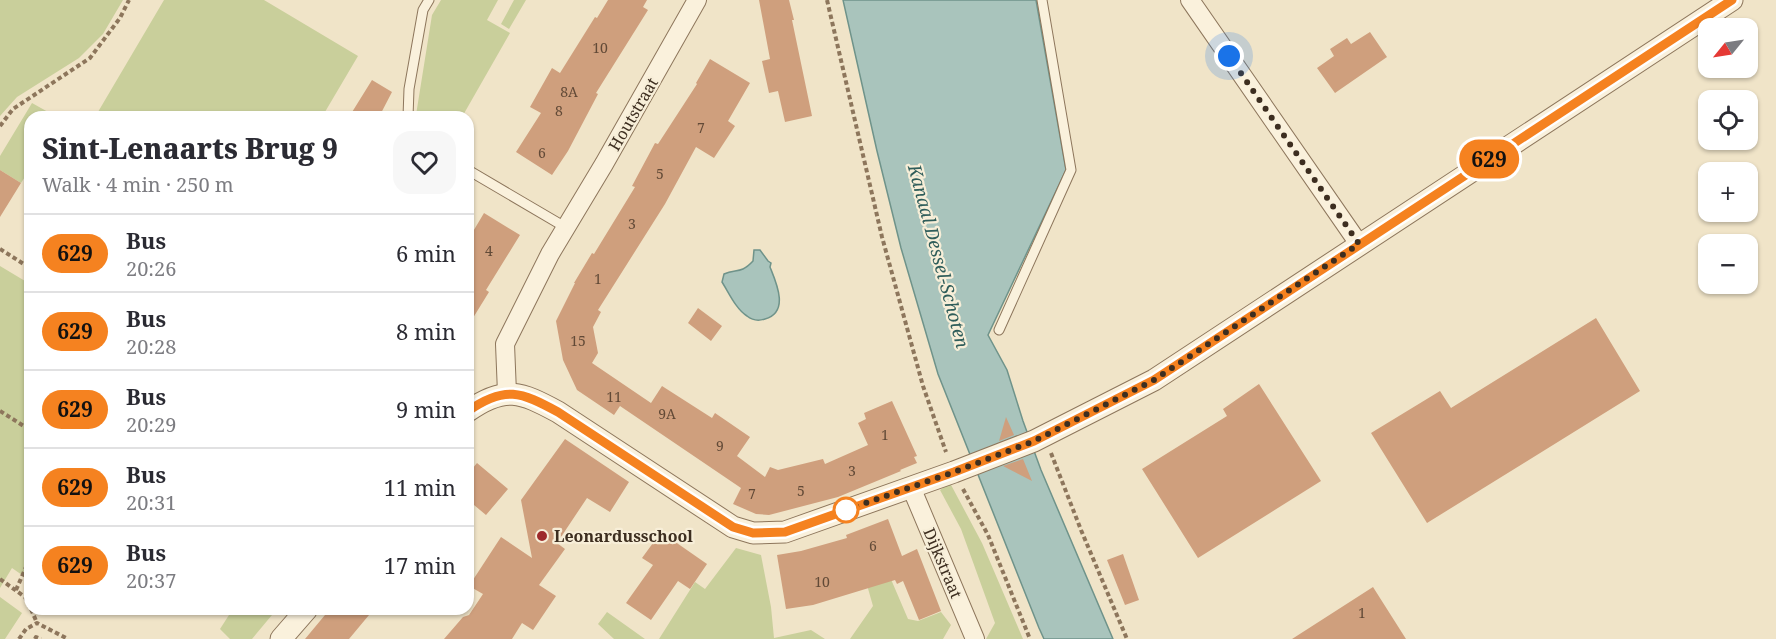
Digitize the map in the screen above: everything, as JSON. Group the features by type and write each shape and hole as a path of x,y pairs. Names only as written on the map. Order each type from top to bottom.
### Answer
{"street":[{"name":"Houtstraat","path":"507,393 505,344 565,227 604,164 697,0"},
{"path":"1190,0 1359,244"},
{"path":"474,407 483,400 507,393 531,397 558,412 733,527 753,533 785,532 960,470 1039,438 1154,380 1732,0"},
{"name":"Dijkstraat","path":"911,487 975,639"},
{"path":"281,639 301,615"}],"lane":[{"path":"408,111 409,89 423,10 429,0"},
{"path":"999,330 1071,170 1042,0"},
{"path":"474,174 565,227"}],"path":[{"path":"0,126 13,109 90,58 120,18 129,0"},
{"path":"827,0 882,237 923,386 988,535 1030,639"},
{"path":"0,249 24,264"},
{"path":"0,411 24,426"},
{"path":"1039,438 1127,639"},
{"path":"16,590 24,572"},
{"path":"0,579 24,596"},
{"path":"33,615 37,623 68,639"},
{"path":"19,639 26,629 37,623"},
{"path":"35,639 36,637 41,639"}],"green space":[{"path":"0,0 123,0 103,34 79,58 17,97 0,116"},
{"path":"164,0 264,0 358,56 326,111 99,111"},
{"path":"441,0 498,0 487,20 510,33 465,111 417,111 432,15"},
{"path":"514,0 526,0 509,29 501,24"},
{"path":"32,103 46,111 27,111"},
{"path":"24,116 24,178 21,183 0,170 0,156"},
{"path":"0,266 24,280 24,578 12,568 0,588"},
{"path":"950,483 982,543 1023,639 986,639 995,623 961,529 940,490"},
{"path":"736,548 761,555 771,607 774,638 811,630 825,639 659,639 695,582 705,589"},
{"path":"890,577 908,619 918,621 941,612 951,625 943,639 850,639 873,606 867,585"},
{"path":"0,597 22,613 5,639 0,639"},
{"path":"607,612 645,639 614,639 598,624"},
{"path":"229,615 272,615 252,639 230,639 220,629"}],"water":[{"name":"Kanaal Dessel-Schoten","path":"843,0 1036,0 1066,170 988,335 1007,370 1041,470 1113,639 1044,639 1039,628 938,374 901,248"},
{"path":"754,250 760,250 771,263 770,267 779,296 777,310 773,315 760,320 743,313 722,282 724,274 741,270 753,261"}],"building":[{"path":"608,0 647,0 643,7 648,10 596,93 598,94 568,151 552,175 516,152 541,113 530,107 552,68 560,73"},
{"path":"759,0 789,0 812,116 785,122 778,91 769,93 762,61 770,59"},
{"path":"1370,32 1387,57 1335,93 1317,68 1334,56 1330,49 1347,38 1351,44"},
{"path":"710,59 750,83 728,121 735,126 714,158 696,147 665,204 598,310 601,312 593,327 598,353 592,363 651,403 662,386 712,418 715,413 750,437 737,456 765,477 770,467 778,470 823,459 825,464 868,445 858,423 866,419 864,413 892,401 917,456 914,457 917,463 838,497 769,515 756,514 733,504 741,488 620,406 614,415 577,390 563,360 556,321 574,283 635,187 632,186 655,143 658,144 697,84"},
{"path":"372,80 392,92 382,111 353,111"},
{"path":"0,170 21,183 0,217"},
{"path":"484,213 520,235 486,290 489,292 474,316 474,230"},
{"path":"698,308 722,326 711,341 688,323"},
{"path":"1596,318 1640,391 1427,523 1371,433 1440,391 1451,408"},
{"path":"1259,384 1321,481 1198,558 1142,469 1227,416 1223,409"},
{"path":"1006,417 1014,435 999,441"},
{"path":"565,439 629,482 610,512 587,498 557,543 565,549 539,585 556,596 533,630 522,623 512,639 444,639 463,617 474,615 474,608 483,594 474,589 474,578 501,537 532,558 521,500"},
{"path":"1023,459 1032,481 1003,466"},
{"path":"477,463 508,489 486,515 474,505 474,467"},
{"path":"888,519 902,556 917,549 941,611 919,620 903,581 897,584 895,580 813,605 786,609 777,555 847,538 846,535"},
{"path":"661,532 707,564 690,589 678,581 651,620 626,603 653,565 642,558"},
{"path":"1123,554 1139,600 1125,605 1107,560"},
{"path":"1373,587 1406,639 1292,639"},
{"path":"325,615 369,615 349,639 305,639"}],"bus line":[{"name":"629","path":"474,407 483,400 507,393 531,397 558,412 733,527 753,533 785,532 1034,441 1154,380 1732,0"}],"place":[{"name":"Leonardusschool","path":"542,536"}],"route":[{"path":"846,510 1034,441 1154,380 1359,244 1229,56"}]}
